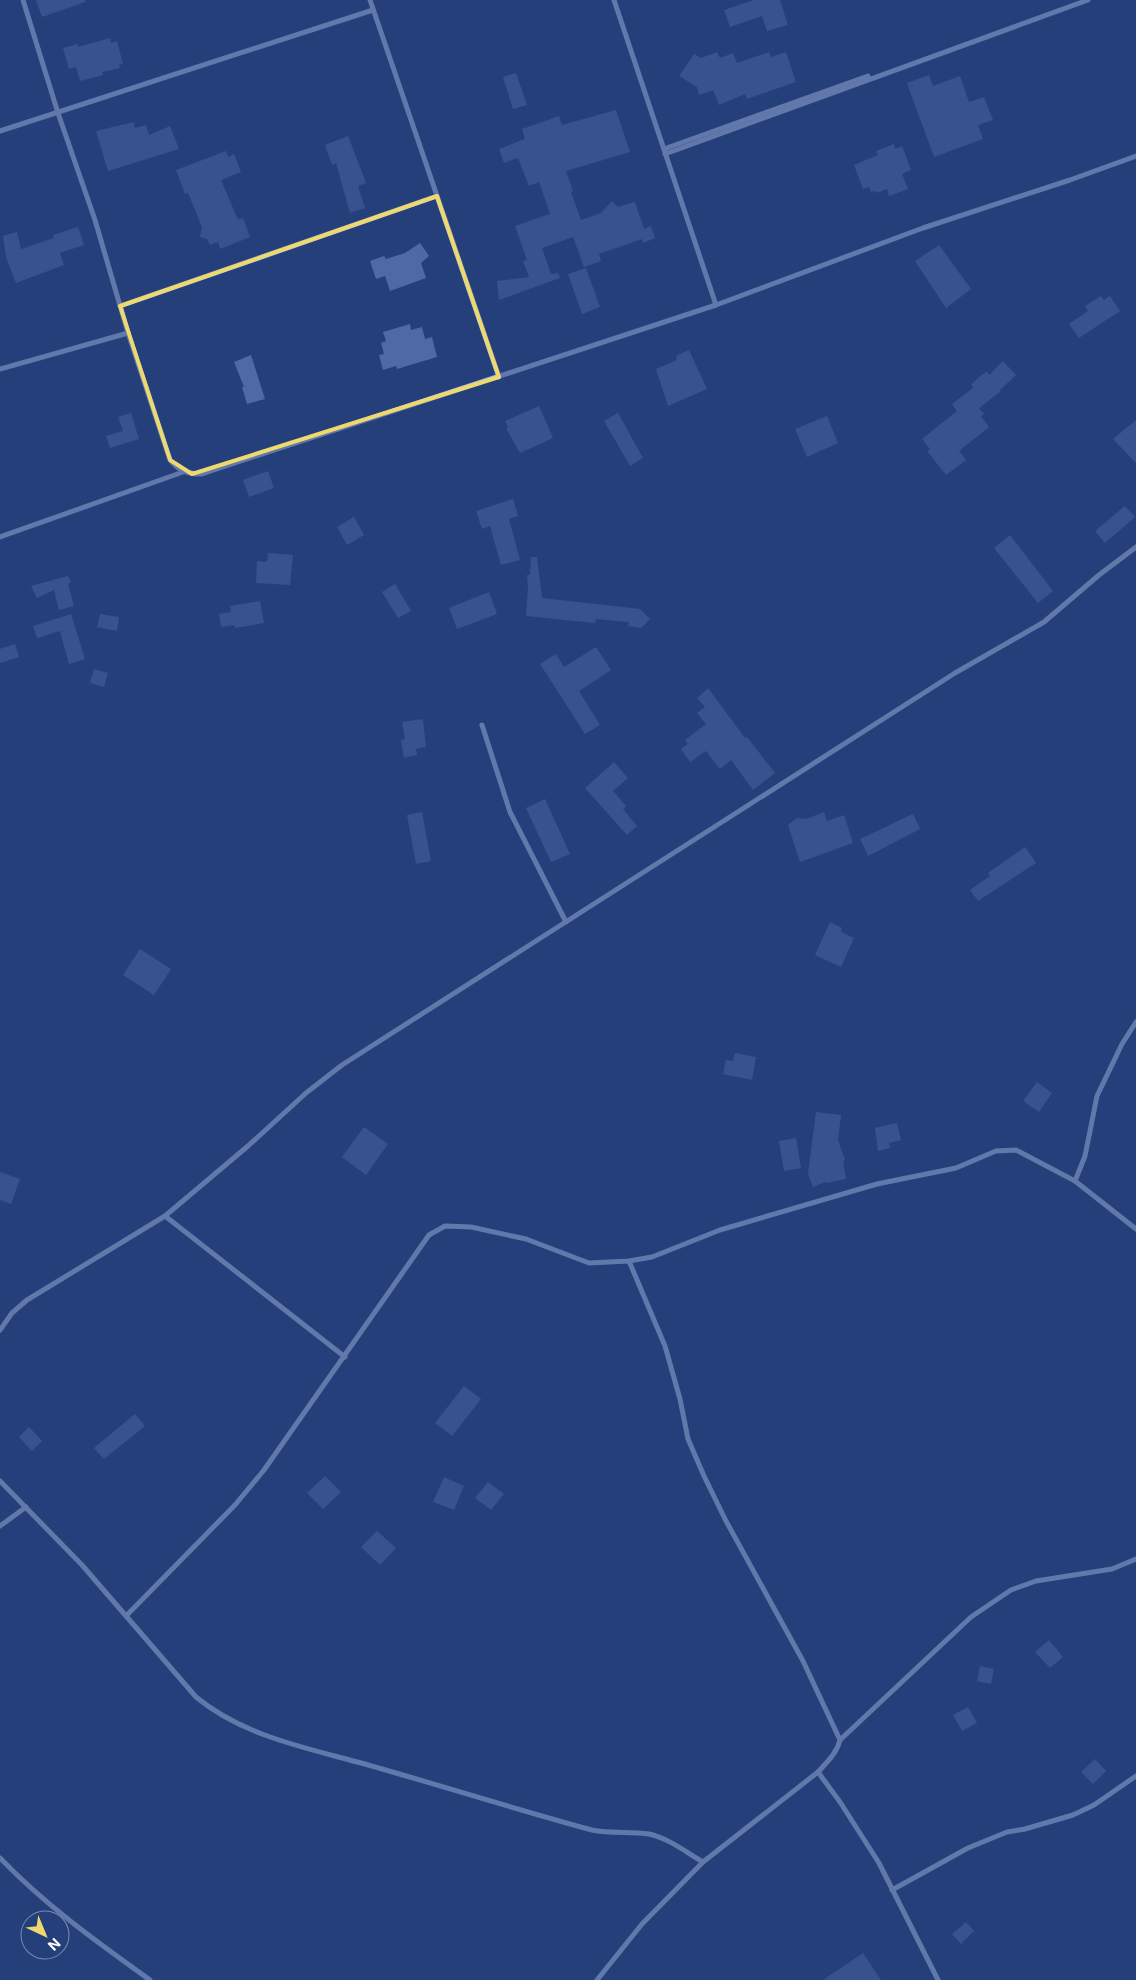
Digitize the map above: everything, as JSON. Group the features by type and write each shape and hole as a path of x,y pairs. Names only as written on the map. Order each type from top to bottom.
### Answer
{"street":[{"path":"23,0 58,113 95,220 128,333 170,460 183,472"},
{"path":"370,0 499,377"},
{"path":"614,0 716,305"},
{"path":"665,151 1083,0"},
{"path":"665,151 1088,0"},
{"path":"0,131 373,10"},
{"path":"0,537 183,472 201,474 716,305 923,228 1070,180 1136,156"},
{"path":"120,306 437,196"},
{"path":"0,369 128,333"},
{"path":"0,1330 12,1313 27,1300 165,1216 248,1146 306,1093 342,1065 955,673 1044,622 1099,575 1136,547"},
{"path":"482,725 510,812 566,922"},
{"path":"1075,1181 1085,1156 1098,1096 1122,1044 1136,1022"},
{"path":"126,1616 235,1505 264,1470 429,1236 445,1226 471,1226 526,1239 559,1253 590,1263 629,1262 668,1251 720,1230 877,1184 956,1168 996,1151 1016,1150 1075,1181 1136,1229"},
{"path":"165,1216 345,1357"},
{"path":"629,1262 665,1346 680,1399 688,1439 704,1476 726,1521 803,1661 840,1740"},
{"path":"0,1481 82,1565 196,1698 233,1722 291,1744 600,1832 649,1834 664,1840 703,1862"},
{"path":"0,1526 26,1507"},
{"path":"596,1980 642,1924 703,1862 818,1772 834,1755 840,1740 971,1617 1011,1590 1043,1579 1112,1569 1136,1559"},
{"path":"818,1772 840,1802 879,1863 938,1980"},
{"path":"892,1890 968,1848 1007,1832 1025,1829 1073,1815 1094,1805 1136,1776"},
{"path":"0,1858 25,1884 66,1919 150,1980"}],"highlighted area":[{"path":"437,196 499,377 192,474 170,460 120,306"}],"building":[{"path":"36,0 85,0 85,2 42,17"},
{"path":"754,0 780,0 788,25 767,31 762,16 730,27 724,10"},
{"path":"110,38 111,43 117,41 123,64 119,65 120,68 102,72 103,75 80,81 76,67 69,69 63,48 78,44 78,47"},
{"path":"717,52 720,58 733,53 737,63 769,52 771,57 786,52 796,82 747,99 745,94 719,105 713,90 699,95 697,87 679,76 694,54 701,58"},
{"path":"516,73 527,105 513,109 503,77"},
{"path":"929,75 933,86 960,76 969,102 984,97 993,120 978,125 983,139 934,157 907,83"},
{"path":"616,110 630,152 566,171 573,191 571,192 581,220 601,213 612,201 618,207 635,202 644,229 651,226 655,238 643,243 642,239 599,254 601,261 584,267 573,237 542,248 551,274 558,273 560,278 499,300 497,281 529,277 523,261 527,260 515,226 550,214 539,182 529,186 518,158 504,163 499,149 525,139 522,129 559,116 562,125"},
{"path":"134,122 135,128 146,125 149,135 170,126 179,149 108,171 96,131"},
{"path":"348,136 366,183 358,186 365,208 350,213 336,163 332,165 325,145"},
{"path":"894,144 895,149 902,146 911,170 902,174 908,189 889,196 887,189 877,193 876,191 871,192 869,187 863,189 854,165 878,155 876,151"},
{"path":"226,151 228,157 234,154 241,172 221,180 238,220 243,218 250,237 220,249 218,242 210,245 207,239 200,237 202,227 188,193 185,194 176,170"},
{"path":"78,227 84,245 60,253 64,265 16,283 6,257 3,236 17,232 21,249 54,238 53,235"},
{"path":"420,243 429,256 421,263 426,278 390,291 385,276 376,279 370,261 384,256 386,259 405,253"},
{"path":"939,245 971,289 946,308 915,261"},
{"path":"586,268 600,307 582,314 568,274"},
{"path":"1101,296 1104,300 1110,296 1120,311 1079,338 1069,324 1088,311 1085,306"},
{"path":"410,324 411,330 422,327 425,339 432,337 437,357 397,369 396,366 383,370 379,355 384,354 381,343 386,341 383,332"},
{"path":"689,350 707,389 668,406 656,369 677,360 676,356"},
{"path":"251,355 265,399 247,404 242,387 244,387 234,362"},
{"path":"1003,361 1016,375 1001,391 979,408 984,414 981,416 989,427 959,451 966,460 946,475 927,451 930,449 922,439 957,411 952,404 973,388 971,384 987,371 989,375"},
{"path":"539,406 553,438 520,453 506,428 508,428 505,421"},
{"path":"131,413 139,439 110,448 106,436 123,431 118,417"},
{"path":"618,413 643,458 630,466 604,421"},
{"path":"827,416 838,443 807,457 795,429"},
{"path":"1136,420 1136,463 1113,439"},
{"path":"268,471 274,488 249,497 243,480"},
{"path":"513,499 518,516 509,519 520,560 501,565 490,526 482,529 476,511"},
{"path":"1125,506 1135,517 1105,543 1095,531"},
{"path":"354,517 364,535 347,545 337,527"},
{"path":"1010,535 1053,591 1038,603 994,548"},
{"path":"268,553 293,555 290,585 256,583 257,561 267,562"},
{"path":"531,557 537,557 542,598 640,609 650,619 641,628 628,626 629,622 596,619 595,623 526,616 527,575 530,575"},
{"path":"68,576 71,582 68,584 74,606 59,610 54,590 37,598 31,586"},
{"path":"395,584 411,611 398,618 382,592"},
{"path":"489,592 497,614 457,629 449,608"},
{"path":"260,601 264,623 235,628 235,625 221,627 219,614 231,612 230,606"},
{"path":"71,614 85,659 69,664 60,631 37,638 33,626"},
{"path":"100,614 119,617 117,631 97,627"},
{"path":"15,644 19,657 0,663 0,649"},
{"path":"596,647 611,670 579,691 600,725 585,734 540,664 556,654 564,667"},
{"path":"94,669 108,673 104,687 90,683"},
{"path":"708,688 745,738 747,737 775,773 753,790 731,760 720,769 706,751 690,762 681,749 688,744 685,740 706,724 697,713 705,707 697,698"},
{"path":"423,719 426,747 416,749 417,755 404,758 401,740 405,739 402,722"},
{"path":"614,762 628,778 613,791 626,806 623,809 637,826 627,835 585,788"},
{"path":"545,799 570,854 551,862 526,808"},
{"path":"422,812 431,861 416,864 407,815"},
{"path":"824,812 827,821 844,815 853,843 800,862 788,825 797,818 806,819"},
{"path":"913,814 920,829 868,856 860,839"},
{"path":"1025,847 1036,863 978,901 970,890 990,876 988,873"},
{"path":"830,922 842,928 841,932 854,938 841,967 815,955"},
{"path":"140,949 171,969 154,995 123,975"},
{"path":"735,1053 756,1057 752,1080 723,1074 726,1060 733,1061"},
{"path":"1037,1082 1052,1093 1039,1112 1023,1101"},
{"path":"816,1112 841,1115 838,1140 845,1160 843,1161 846,1179 825,1182 813,1187 808,1174"},
{"path":"897,1123 901,1140 889,1143 890,1148 878,1151 875,1128"},
{"path":"364,1127 388,1144 366,1175 342,1157"},
{"path":"796,1138 801,1168 784,1171 779,1141"},
{"path":"0,1172 20,1179 11,1204 0,1200"},
{"path":"464,1386 481,1399 452,1436 435,1423"},
{"path":"135,1414 145,1426 104,1459 94,1448"},
{"path":"29,1427 42,1441 32,1451 19,1437"},
{"path":"325,1476 341,1492 323,1509 307,1493"},
{"path":"444,1477 464,1486 454,1510 433,1502"},
{"path":"488,1482 504,1494 491,1510 475,1498"},
{"path":"377,1531 396,1548 380,1565 361,1547"},
{"path":"1049,1640 1063,1657 1050,1668 1035,1652"},
{"path":"980,1666 994,1669 991,1684 977,1681"},
{"path":"968,1707 977,1723 962,1731 953,1715"},
{"path":"1095,1759 1106,1771 1093,1784 1081,1772"},
{"path":"966,1922 974,1931 961,1944 952,1934"},
{"path":"863,1953 881,1980 823,1980"}]}
